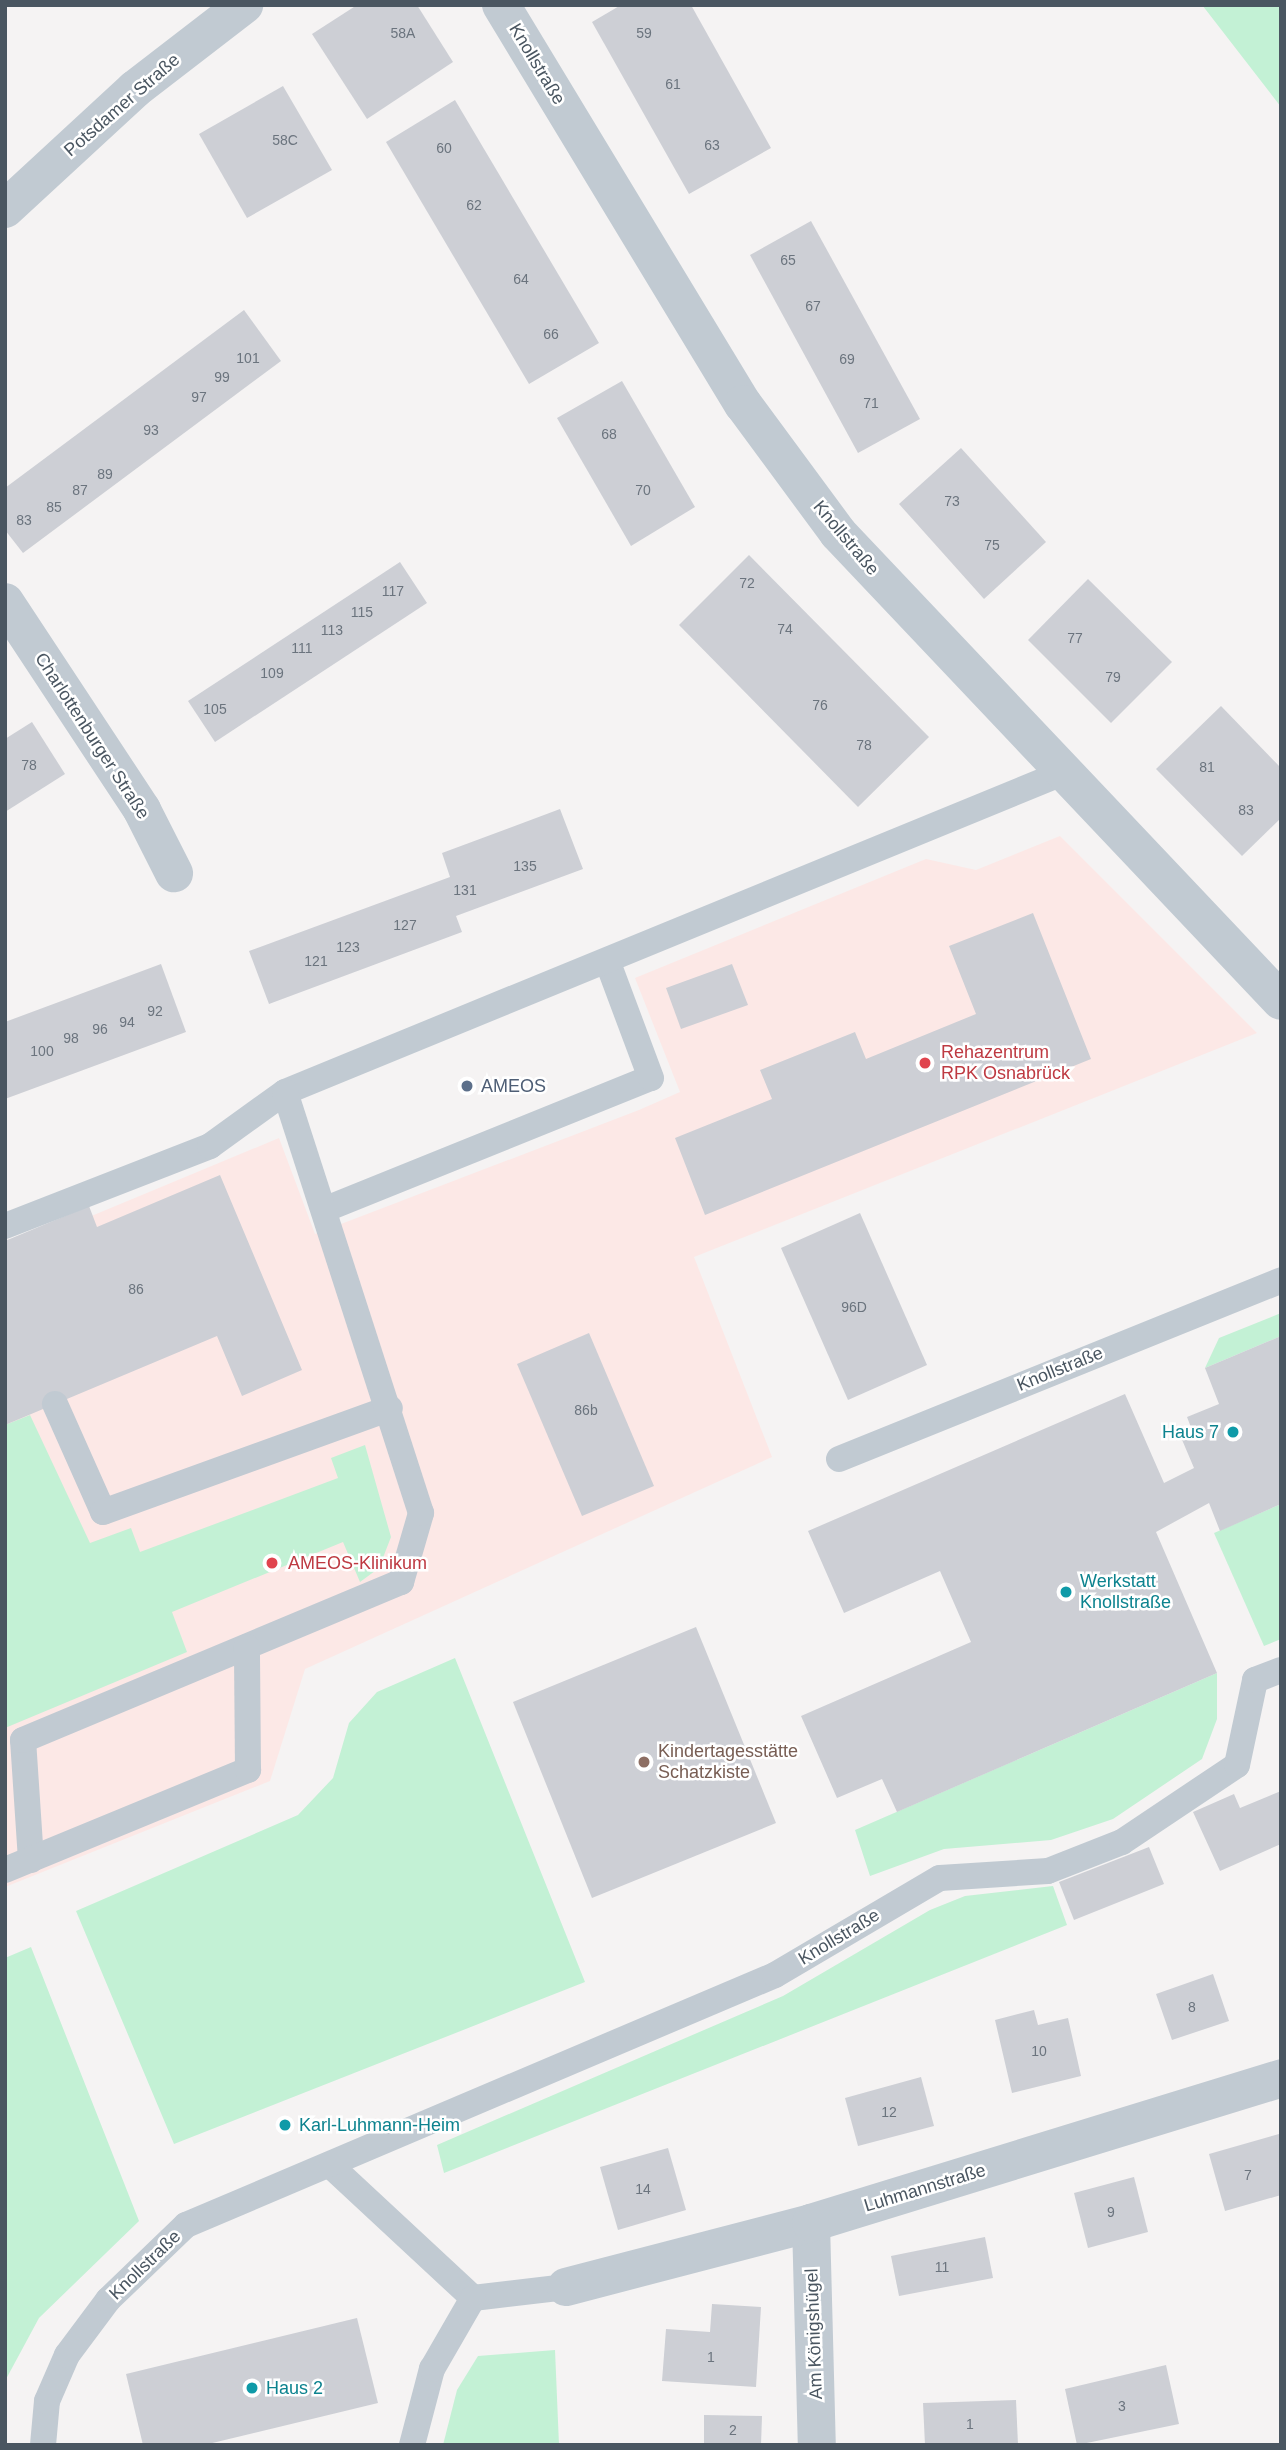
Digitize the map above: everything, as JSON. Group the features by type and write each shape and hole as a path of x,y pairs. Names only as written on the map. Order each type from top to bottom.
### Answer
{"street":[{"name":"Potsdamer Straße","path":"5,209 135,89 244,5"},
{"name":"Knollstraße","path":"501,5 743,404 838,533 1281,1001"},
{"name":"Charlottenburger Straße","path":"5,602 142,810 174,873"},
{"name":"Luhmannstraße","path":"566,2287 810,2223 1281,2078"},
{"name":"Am Königshügel","path":"810,2223 817,2445"}],"lane":[{"path":"5,1226 210,1146 285,1092 608,963 1065,772"},
{"path":"326,1209 651,1078 608,963"},
{"path":"31,1860 23,1740 401,1582 421,1513 326,1209 285,1092"},
{"name":"Knollstraße","path":"839,1459 1281,1280"},
{"path":"55,1404 103,1513 390,1409"},
{"path":"5,1870 248,1770 247,1647"},
{"name":"Knollstraße","path":"43,2445 47,2401 67,2355 118,2291 186,2225 331,2166 775,1975 940,1878 1048,1871 1122,1842 1237,1765 1255,1680 1281,1670"},
{"path":"331,2166 473,2298 566,2287"},
{"path":"412,2445 432,2369 473,2298"}],"shaded area":[{"name":"AMEOS-Klinikum","path":"1060,836 1257,1033 694,1257 772,1457 305,1669 270,1781 5,1887 5,1252 279,1138 315,1234 639,1110 680,1092 635,978 926,859 976,870"}],"green space":[{"path":"1202,5 1281,5 1281,107 1206,10"},
{"path":"1281,1313 1281,1336 1205,1368 1219,1338"},
{"path":"30,1415 90,1543 131,1528 140,1552 338,1478 331,1458 365,1445 391,1537 379,1568 360,1582 343,1542 172,1612 187,1652 5,1728 5,1425"},
{"path":"1281,1504 1281,1639 1264,1646 1214,1533"},
{"path":"455,1658 585,1982 174,2144 76,1911 298,1815 333,1778 349,1723 377,1692"},
{"path":"1217,1673 1217,1719 1202,1759 1113,1819 1051,1840 944,1849 870,1876 855,1830"},
{"path":"1053,1886 1067,1925 444,2173 437,2145 783,1996 930,1910 965,1896"},
{"path":"31,1947 139,2221 39,2318 5,2381 5,1958"},
{"path":"555,2350 559,2445 443,2445 457,2390 478,2356"}],"building":[{"path":"357,5 417,5 453,62 367,119 312,34"},
{"path":"621,5 691,5 771,148 689,194 592,22"},
{"path":"283,86 332,170 247,218 199,134"},
{"path":"455,100 599,343 529,384 386,142"},
{"path":"811,221 920,419 858,453 750,255"},
{"path":"244,310 281,361 23,553 5,530 5,488"},
{"path":"622,381 695,507 631,546 557,418"},
{"path":"961,448 1046,542 984,599 899,504"},
{"path":"749,555 929,737 858,807 679,625"},
{"path":"400,562 427,603 215,742 188,701"},
{"path":"1088,579 1172,662 1111,723 1028,640"},
{"path":"1221,706 1281,768 1281,818 1242,856 1156,769"},
{"path":"32,722 65,774 5,812 5,739"},
{"path":"560,809 583,869 456,916 462,932 269,1004 249,951 450,877 442,853"},
{"path":"1033,913 1091,1059 705,1215 675,1138 772,1099 760,1070 855,1032 866,1059 976,1014 949,946"},
{"path":"161,964 186,1032 5,1099 5,1022"},
{"path":"732,964 748,1005 681,1029 666,988"},
{"path":"220,1175 302,1370 242,1396 217,1336 5,1425 5,1241 89,1206 97,1227"},
{"path":"860,1213 927,1365 848,1400 781,1248"},
{"path":"589,1333 654,1486 582,1516 517,1364"},
{"name":"Werkstatt Knollstraße","path":"1281,1336 1281,1504 1220,1531 1209,1503 1156,1532 1217,1673 897,1812 882,1779 837,1798 801,1716 971,1642 940,1571 844,1613 808,1531 1125,1394 1164,1483 1194,1468 1180,1435 1192,1430 1187,1417 1219,1404 1205,1368"},
{"name":"Kindertagesstätte Schatzkiste","path":"696,1627 776,1823 592,1898 513,1702"},
{"path":"1281,1791 1281,1844 1220,1871 1193,1812 1234,1794 1240,1808"},
{"path":"1149,1847 1164,1884 1074,1920 1059,1882"},
{"path":"1213,1974 1229,2021 1172,2040 1156,1994"},
{"path":"1034,2010 1038,2025 1068,2018 1081,2076 1012,2093 995,2020"},
{"path":"921,2077 934,2126 858,2146 845,2098"},
{"path":"1279,2134 1281,2195 1225,2211 1209,2154"},
{"path":"668,2148 686,2210 618,2230 600,2167"},
{"path":"1134,2177 1148,2232 1088,2248 1074,2193"},
{"path":"985,2237 993,2278 899,2296 891,2256"},
{"path":"712,2304 761,2307 756,2387 662,2381 666,2329 710,2332"},
{"name":"Haus 2","path":"357,2318 378,2403 204,2445 143,2445 126,2374"},
{"path":"1166,2365 1179,2424 1077,2445 1065,2389"},
{"path":"1016,2400 1018,2445 925,2445 923,2403"},
{"path":"704,2415 762,2416 761,2445 704,2445"}],"place":[{"name":"Rehazentrum RPK Osnabrück","path":"925,1063"},
{"name":"AMEOS","path":"467,1086"},
{"name":"Haus 7","path":"1233,1432"},
{"name":"AMEOS-Klinikum","path":"272,1563"},
{"name":"Werkstatt Knollstraße","path":"1066,1592"},
{"name":"Kindertagesstätte Schatzkiste","path":"644,1762"},
{"name":"Karl-Luhmann-Heim","path":"285,2125"},
{"name":"Haus 2","path":"252,2388"}]}
